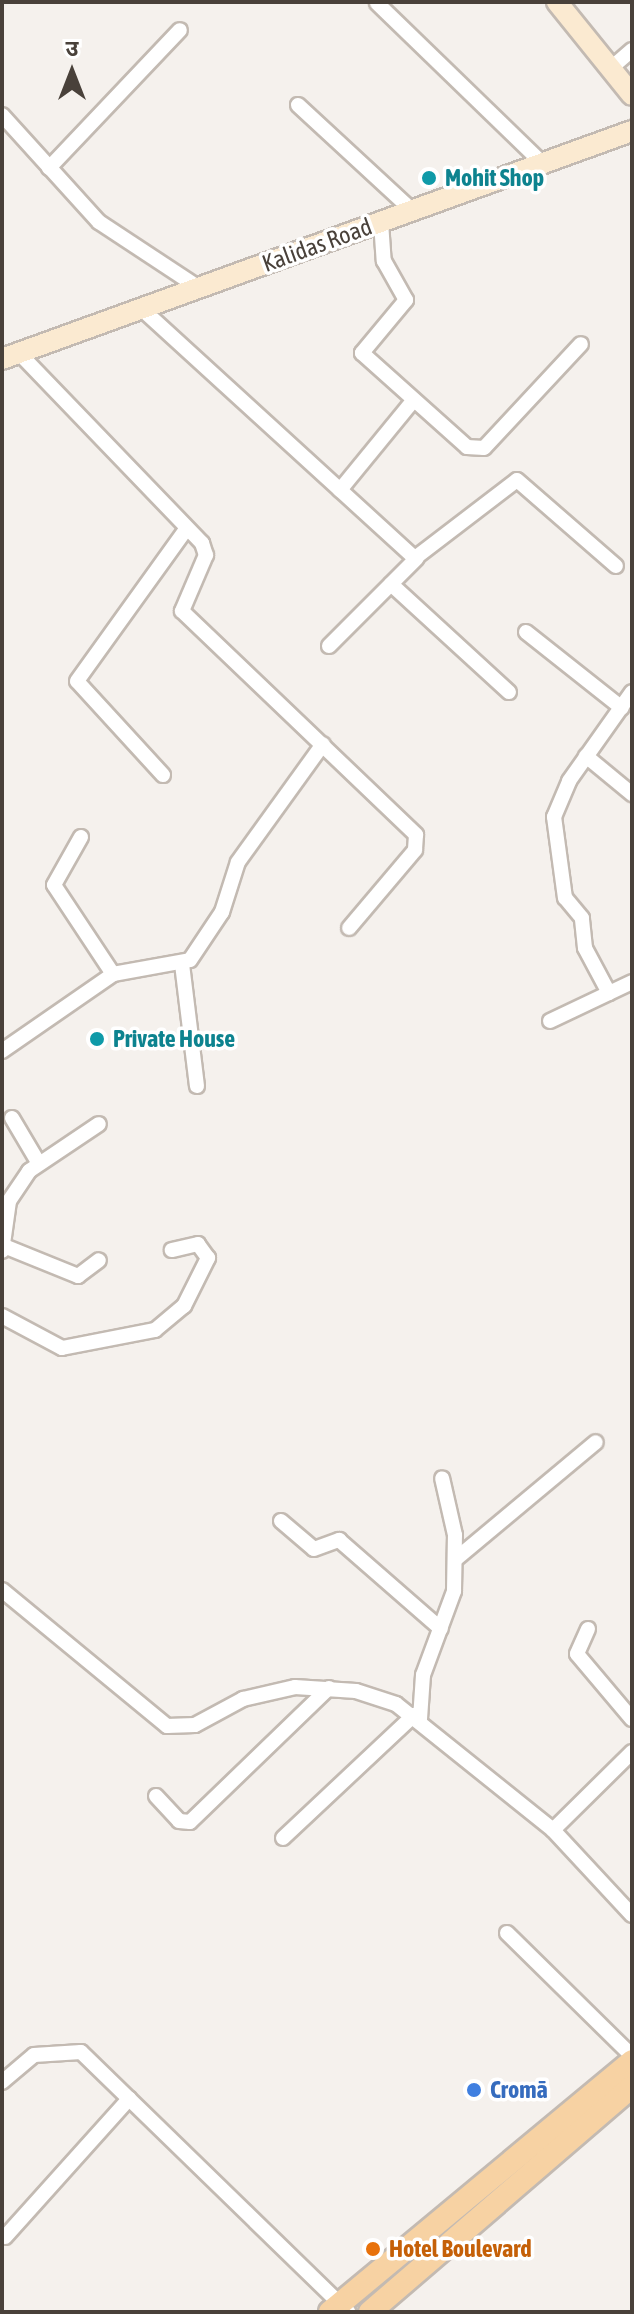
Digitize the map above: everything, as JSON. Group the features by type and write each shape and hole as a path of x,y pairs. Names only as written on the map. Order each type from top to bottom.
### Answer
{"main road":[{"path":"339,2309 632,2059"},
{"path":"370,2312 632,2087"}],"street":[{"path":"557,2 632,95"},
{"path":"377,3 541,162"},
{"path":"49,168 180,30"},
{"path":"610,69 632,50"},
{"path":"298,105 413,211"},
{"path":"2,115 99,222 199,288"},
{"name":"Kalidas Road","path":"10,356 632,131"},
{"path":"381,222 384,261 407,297 362,353 412,402 467,447 484,448 581,344"},
{"path":"143,310 417,558"},
{"path":"10,356 187,528 206,555 182,611 323,744 417,839 349,928"},
{"path":"340,490 412,402"},
{"path":"329,646 417,558 517,480 616,566"},
{"path":"163,775 77,681 187,528"},
{"path":"391,584 509,692"},
{"path":"526,632 622,708"},
{"path":"609,993 585,948 582,918 565,898 554,817 586,756 632,692"},
{"path":"197,1086 182,964 222,912 238,862 323,744"},
{"path":"586,756 632,794"},
{"path":"81,837 53,880 113,974"},
{"path":"2,1051 113,974 148,962 182,964"},
{"path":"550,1021 632,982"},
{"path":"12,1118 38,1162"},
{"path":"99,1124 38,1162 9,1201 3,1248 78,1276 99,1260"},
{"path":"2,1316 62,1348 155,1330 190,1298 208,1258 198,1244 172,1250"},
{"path":"456,1559 596,1442"},
{"path":"283,1838 417,1717 423,1675 441,1629 456,1559 442,1478"},
{"path":"281,1521 314,1549 339,1540 441,1629"},
{"path":"2,1590 167,1726 195,1725 266,1692 329,1688 379,1696 417,1717 553,1830 632,1915"},
{"path":"588,1629 577,1654 632,1719"},
{"path":"156,1796 179,1821 190,1822 329,1688"},
{"path":"553,1830 632,1752"},
{"path":"507,1933 632,2059"},
{"path":"2,2082 34,2055 67,2050 103,2068 129,2099 339,2309"},
{"path":"5,2237 129,2099"}],"place":[{"name":"Mohit Shop","path":"429,178"},
{"name":"Private House","path":"97,1039"},
{"name":"Cromā","path":"474,2090"},
{"name":"Hotel Boulevard","path":"373,2249"}]}
